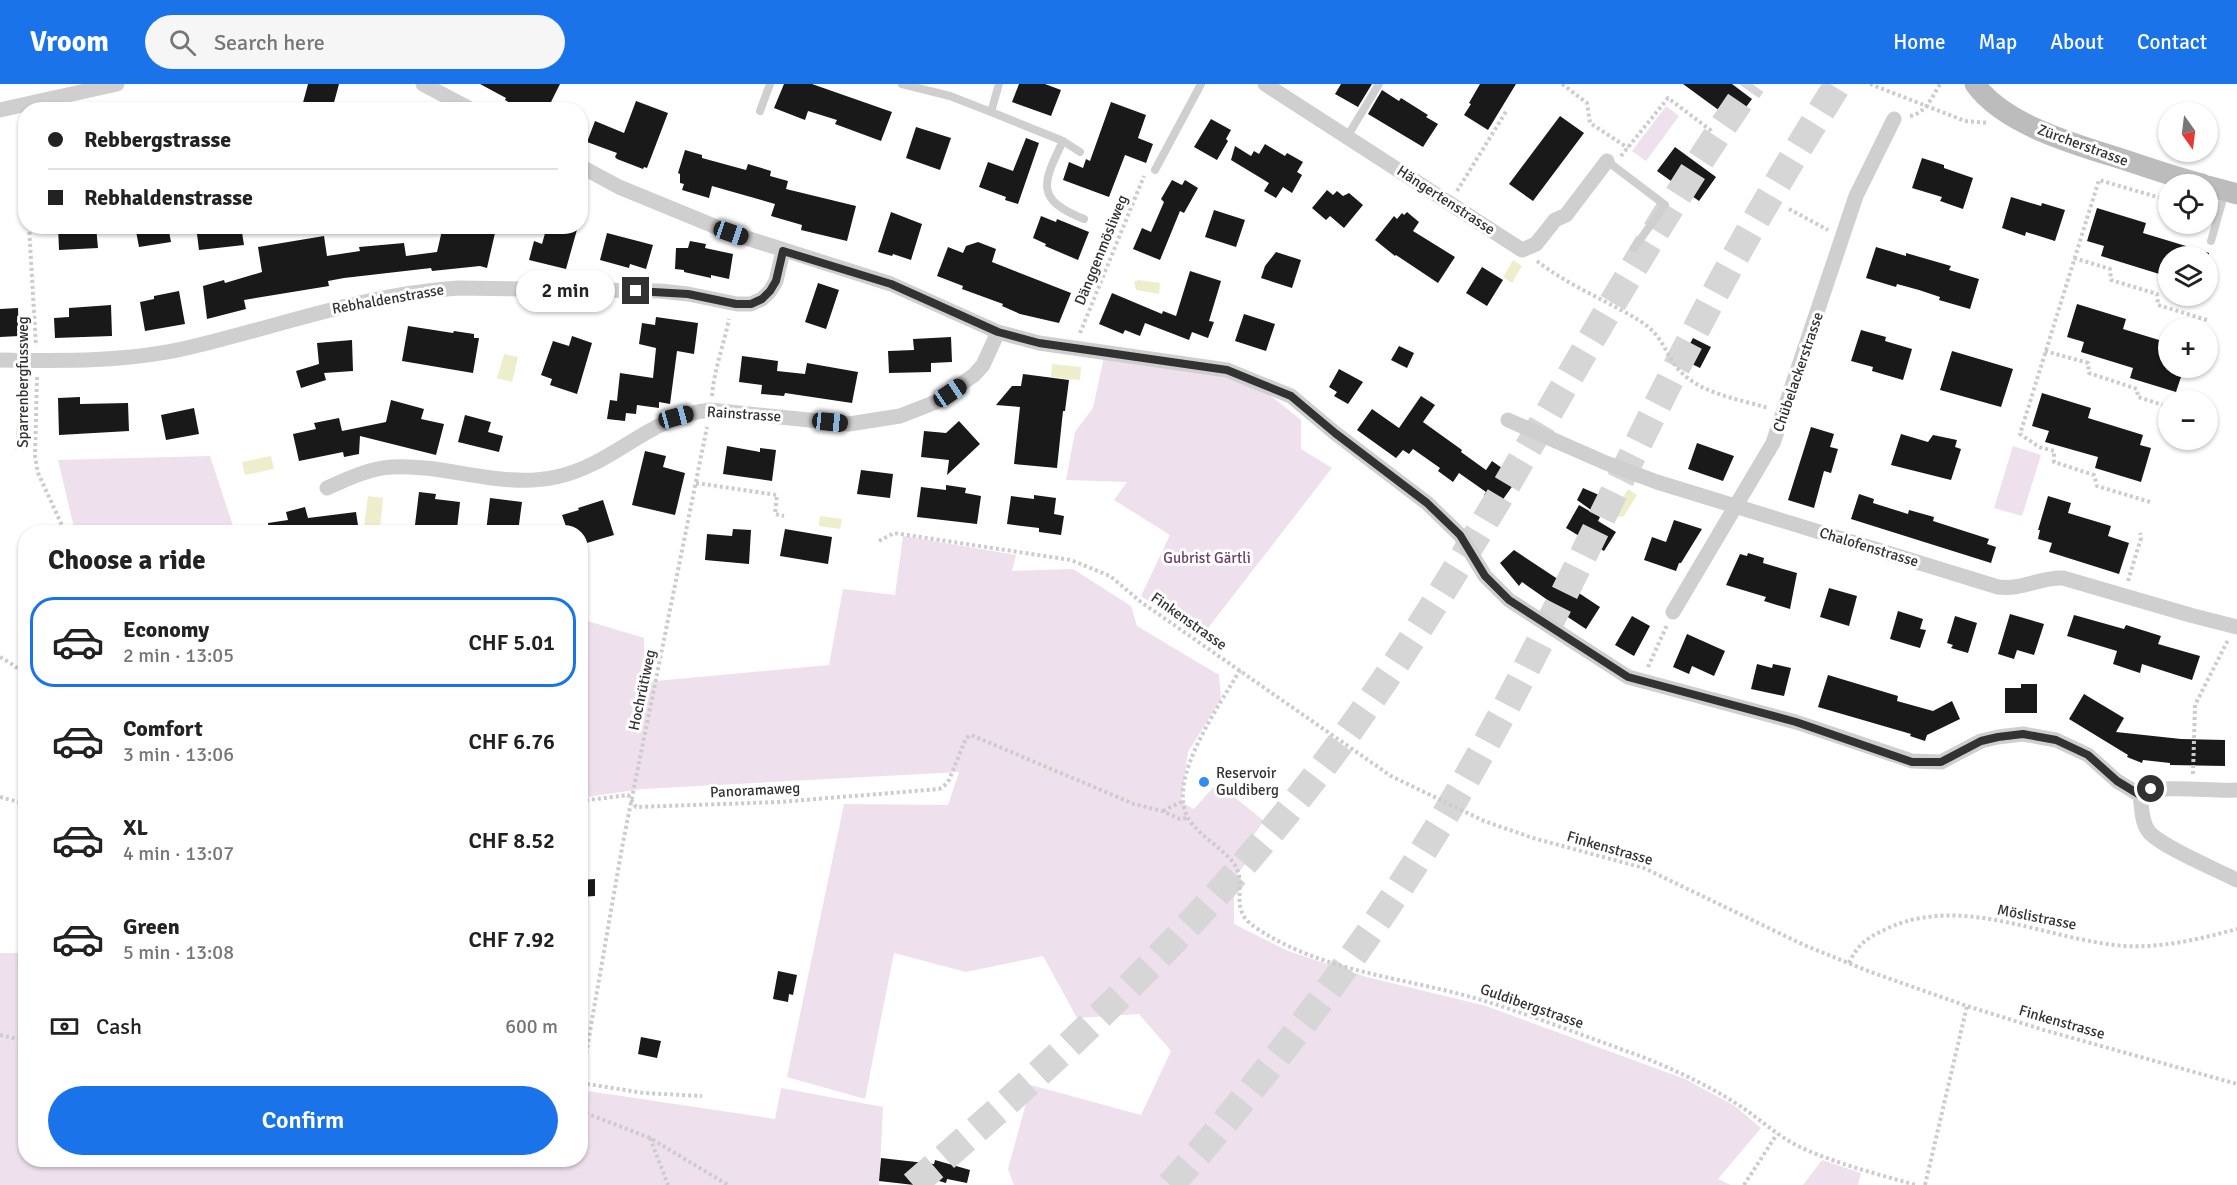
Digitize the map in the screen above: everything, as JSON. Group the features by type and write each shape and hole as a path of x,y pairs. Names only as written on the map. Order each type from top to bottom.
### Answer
{"street":[{"path":"55,102 117,84"},
{"path":"423,84 457,102"},
{"name":"Hängertenstrasse","path":"1265,84 1522,250"},
{"name":"Zürcherstrasse","path":"1976,84 2001,108 2025,123 2072,143 2170,174"},
{"path":"0,110 18,107"},
{"name":"Chübelackerstrasse","path":"1673,612 1768,452 1784,412 1856,196 1894,119"},
{"path":"1522,250 1536,244 1555,220 1566,215 1610,164"},
{"path":"588,170 619,187 731,233 891,284 998,332 1039,343 1227,370 1291,396 1335,433 1427,503 1460,535 1485,576 1509,600 1628,677 1796,722 1912,762 1941,762 1981,741 1998,737 2023,734 2056,740 2088,755 2117,781 2140,795"},
{"name":"Rebhaldenstrasse","path":"0,360 121,358 189,347 370,299 430,290 458,288 660,291 751,304 762,299 770,291 776,281 783,251"},
{"name":"Rainstrasse","path":"327,488 349,478 391,467 520,480 556,477 594,464 676,417 710,410 849,424 900,416 936,402 974,375 983,365 998,332"},
{"name":"Chalofenstrasse","path":"1508,420 1657,482 1998,587 2017,588 2053,578 2063,578 2236,626"},
{"path":"2140,795 2151,789 2237,790"},
{"path":"2140,795 2143,820 2149,832 2191,857 2237,880"}],"lane":[{"path":"760,111 770,84"},
{"path":"902,84 950,96 1062,141 1080,152"},
{"path":"991,112 999,84"},
{"path":"1155,170 1201,84"},
{"path":"1347,137 1379,84"},
{"path":"1062,141 1048,173 1046,184 1051,198 1066,211 1084,219"},
{"path":"1610,164 1665,205 1634,248"},
{"path":"2211,241 2224,190"}],"path":[{"path":"1562,84 1587,103 1590,123 1628,148"},
{"path":"1870,84 1970,122"},
{"path":"1894,119 1919,114 1941,84"},
{"path":"1610,164 1628,148 1668,98 1713,132"},
{"path":"1450,202 1507,110"},
{"name":"Dänggenmösliweg","path":"1074,347 1147,168 1155,170"},
{"path":"2150,502 2097,486 2094,475 2054,462 2054,451 2038,447 2020,434 2099,180 2158,197"},
{"path":"1789,209 1843,238"},
{"name":"Sparrenbergfussweg","path":"29,234 37,361 35,456 38,473 61,525"},
{"path":"1522,250 1540,264 1642,322 1660,338 1678,370 1692,381 1707,389 1784,412"},
{"path":"2074,258 2110,269 2111,280 2157,294 2158,305 2200,318"},
{"name":"Hochrütiweg","path":"588,1044 631,802 696,483 714,378 721,358 733,303"},
{"path":"2045,351 2088,363 2089,373 2137,389 2138,397 2158,403"},
{"path":"696,483 777,495 775,514 784,516"},
{"name":"Finkenstrasse","path":"879,541 894,533 1071,560 1110,576 1141,602 1350,749 1391,776 1435,799 1515,832 1644,868 1804,945 1967,1006 2237,1084"},
{"path":"2123,596 2142,538 2140,533"},
{"path":"2193,790 2195,705 2236,626"},
{"path":"1651,662 1665,629"},
{"path":"0,657 18,669"},
{"path":"1162,811 1181,802 1190,757 1240,670"},
{"name":"Panoramaweg","path":"588,800 628,795 636,807 780,802 939,789 949,780 966,738 971,735 1134,804 1162,811"},
{"path":"0,797 18,802"},
{"name":"Guldibergstrasse","path":"1181,802 1188,818 1202,836 1228,858 1237,869 1240,911 1246,920 1289,947 1349,969 1486,1001 1632,1054 1688,1076 1739,1105 1800,1147 1840,1163 1916,1185"},
{"path":"1162,811 1180,819 1188,818"},
{"name":"Möslistrasse","path":"1849,963 1856,948 1876,933 1914,917 1938,914 1976,917 2122,945 2170,944 2237,929"},
{"path":"1924,1185 1967,1006"},
{"path":"0,1035 18,1039"},
{"path":"588,1084 644,1093 702,1096"},
{"path":"588,1114 650,1138 728,1185"},
{"path":"1744,1185 1778,1134"},
{"path":"650,1138 668,1185"}],"green space":[{"path":"1666,106 1679,116 1646,161 1632,151"},
{"name":"Gubrist Gärtli","path":"1104,357 1224,374 1266,392 1301,420 1301,449 1332,468 1201,637 1141,596 1170,535 1114,500 1127,482 1066,480 1075,432 1093,408"},
{"path":"2013,446 2041,455 2022,516 1994,508"},
{"path":"210,456 233,525 73,525 58,460"},
{"path":"903,536 1016,555 1012,571 1073,569 1131,606 1137,626 1219,675 1221,699 1188,752 1181,802 1194,809 1217,783 1264,821 1250,840 1257,848 1234,879 1234,924 1288,951 1367,977 1486,1006 1685,1079 1735,1106 1761,1128 1718,1179 1731,1185 1014,1185 1008,1169 1031,1085 1141,1115 1171,1051 1139,1014 1077,1018 1043,956 966,972 894,953 865,1099 787,1077 844,804 948,805 959,772 642,789 588,797 588,621 644,638 645,682 829,665 843,589 895,595"},
{"path":"0,953 18,953 18,1167 588,1167 588,1091 775,1119 781,1088 883,1107 879,1185 0,1185"},
{"path":"1822,1160 1861,1173 1858,1185 1803,1185"}],"shaded area":[{"path":"1513,260 1522,266 1512,283 1503,277"},
{"path":"1138,280 1160,283 1159,294 1136,290 1134,282"},
{"path":"504,354 518,357 512,382 497,378"},
{"path":"1052,364 1081,367 1080,380 1051,377"},
{"path":"17,419 27,420 28,450 15,449"},
{"path":"271,456 274,469 245,475 242,462"},
{"path":"1628,489 1637,495 1624,516 1617,517 1615,510"},
{"path":"368,496 383,498 380,525 364,525"},
{"path":"820,516 842,519 840,529 819,526"}],"building":[{"path":"308,84 339,84 334,102 303,102"},
{"path":"480,84 560,84 551,102 508,102 505,100 506,98"},
{"path":"784,84 812,84 892,112 881,141 835,124 837,120 808,111 805,120 774,108"},
{"path":"1019,84 1045,84 1061,90 1051,116 1012,102"},
{"path":"1341,84 1372,84 1358,107 1335,94"},
{"path":"1480,84 1516,84 1488,130 1464,115"},
{"path":"1683,84 1732,84 1752,99 1735,122"},
{"path":"1382,90 1399,101 1401,98 1438,124 1423,147 1368,114"},
{"path":"636,101 668,113 647,168 643,169 617,159 615,157 617,153 588,142 595,121 624,133"},
{"path":"1111,102 1146,115 1138,138 1153,144 1146,163 1125,155 1109,197 1063,180 1069,162 1083,168 1086,159 1090,161"},
{"path":"1560,116 1584,133 1533,201 1509,184"},
{"path":"1211,119 1231,130 1226,139 1228,141 1217,160 1194,147"},
{"path":"916,127 951,138 940,170 906,158"},
{"path":"1026,138 1039,143 1018,204 979,187 988,162 1013,171"},
{"path":"1265,144 1285,156 1287,153 1303,162 1297,172 1302,175 1292,193 1283,187 1276,198 1264,191 1269,183 1231,160 1235,146 1251,156 1254,151 1259,154"},
{"path":"1675,147 1716,177 1699,201 1657,171"},
{"path":"685,150 702,155 702,158 746,170 748,164 771,171 770,176 788,181 786,189 856,206 847,241 801,230 802,225 771,216 775,204 712,186 709,198 682,190 684,184 680,183 678,173"},
{"path":"1922,158 1973,178 1963,209 1940,201 1942,197 1912,188"},
{"path":"1172,180 1182,185 1185,180 1198,188 1184,213 1180,211 1160,260 1133,249 1142,228 1151,232 1164,202 1161,199"},
{"path":"1327,190 1333,195 1337,191 1343,196 1349,193 1363,205 1344,228 1330,216 1326,220 1312,208"},
{"path":"2011,197 2065,210 2055,241 2026,232 2025,236 2002,228"},
{"path":"2097,208 2146,223 2143,233 2186,246 2158,246 2158,274 2101,256 2104,246 2087,241"},
{"path":"1214,210 1245,220 1236,247 1205,237"},
{"path":"891,212 922,224 911,260 878,252"},
{"path":"1407,212 1419,222 1413,231 1455,257 1438,283 1395,256 1375,240 1394,216 1397,219 1402,213 1404,215"},
{"path":"1041,216 1056,222 1057,219 1089,232 1078,260 1045,246 1046,244 1033,238"},
{"path":"607,233 653,245 646,269 630,264 629,268 600,260"},
{"path":"58,234 97,234 98,248 59,250"},
{"path":"137,234 170,234 171,242 139,247"},
{"path":"197,234 242,234 244,245 199,250"},
{"path":"441,234 495,234 487,268 480,266 432,271 431,268 344,278 328,281 329,286 244,300 246,309 207,319 203,286 224,280 225,283 262,272 258,247 324,236 327,256 360,251 359,247 404,243 406,256 437,252"},
{"path":"545,234 576,234 566,269 529,260 534,241 542,244"},
{"path":"690,241 706,244 705,248 733,254 729,279 711,275 711,278 675,269 676,248 688,248"},
{"path":"978,242 996,249 992,262 1071,293 1059,323 1020,314 1002,306 1003,304 962,289 963,286 937,276 948,247 963,253 966,246"},
{"path":"1876,247 1951,266 1949,270 1979,279 1970,309 1939,300 1940,297 1919,290 1897,284 1896,287 1866,278"},
{"path":"1276,252 1301,260 1292,288 1261,278 1265,266"},
{"path":"1482,267 1503,280 1487,306 1466,293"},
{"path":"1190,271 1221,281 1209,321 1214,322 1208,338 1192,332 1189,340 1145,323 1140,336 1125,330 1123,334 1099,324 1112,293 1162,314 1163,311 1176,316"},
{"path":"818,283 839,290 826,329 805,322"},
{"path":"179,291 185,324 145,331 140,302 154,299 154,296"},
{"path":"2077,304 2126,319 2123,329 2158,340 2158,378 2181,378 2177,390 2169,390 2130,378 2133,368 2081,352 2084,342 2067,337"},
{"path":"111,305 112,336 55,338 54,318 69,317 69,308"},
{"path":"18,308 19,336 0,337 0,309"},
{"path":"1244,314 1275,324 1266,351 1235,341"},
{"path":"656,317 698,323 694,354 677,351 670,404 659,402 659,408 637,405 636,414 626,413 625,421 607,419 610,400 617,401 620,373 653,378 656,348 639,344 642,323 655,325"},
{"path":"408,326 474,334 474,338 479,338 473,373 402,361"},
{"path":"1861,330 1886,337 1885,341 1912,349 1903,380 1872,371 1873,367 1851,361"},
{"path":"572,336 592,343 577,394 550,385 552,379 541,375 553,341 569,346"},
{"path":"951,337 952,362 931,363 931,372 889,373 888,351 914,350 913,339"},
{"path":"1693,338 1711,347 1700,368 1682,359"},
{"path":"352,340 353,371 324,373 326,380 301,388 296,371 319,364 317,343"},
{"path":"1399,346 1414,353 1407,368 1391,360"},
{"path":"1952,351 2013,369 2001,407 1940,390"},
{"path":"742,356 778,361 777,371 805,374 807,363 858,372 852,403 785,393 784,396 761,394 762,385 739,382"},
{"path":"1339,369 1363,382 1348,404 1334,396 1337,392 1329,387"},
{"path":"1023,374 1069,380 1057,468 1014,464 1020,407 996,405 1012,386 1021,386"},
{"path":"2042,393 2091,408 2088,418 2143,435 2140,445 2151,448 2141,482 2095,468 2098,457 2045,442 2049,431 2032,426"},
{"path":"1421,396 1435,405 1423,422 1486,470 1492,461 1516,481 1499,505 1484,495 1486,492 1459,473 1453,482 1438,471 1440,468 1413,449 1409,454 1403,450 1396,458 1357,430 1372,409 1399,428"},
{"path":"80,397 80,404 128,403 129,431 59,435 58,398"},
{"path":"391,400 424,409 421,419 444,424 436,455 360,436 359,454 344,457 343,452 299,461 293,434 316,429 314,423 339,418 342,431 386,422"},
{"path":"194,408 199,434 166,440 161,415"},
{"path":"465,415 491,422 488,432 503,436 499,452 458,442"},
{"path":"959,421 980,444 947,475 949,460 921,457 924,431 946,433"},
{"path":"1811,427 1834,434 1830,447 1838,449 1831,473 1824,471 1814,508 1788,500"},
{"path":"1901,434 1928,442 1933,435 1957,440 1955,447 1961,449 1951,480 1891,465"},
{"path":"1697,443 1734,456 1723,481 1688,469"},
{"path":"727,446 760,452 760,448 776,450 772,481 723,474"},
{"path":"645,451 666,456 663,467 685,473 675,515 632,505"},
{"path":"861,470 893,474 890,498 857,494"},
{"path":"946,485 966,488 965,493 981,496 977,524 917,517 921,487 946,490"},
{"path":"1583,488 1599,495 1591,510 1577,500"},
{"path":"419,492 436,494 435,499 460,502 457,525 415,525"},
{"path":"1859,494 1874,499 1873,503 1908,514 1909,510 1934,517 1933,521 1989,539 1987,544 1996,547 1991,563 1851,519"},
{"path":"1034,495 1056,498 1054,514 1064,516 1061,535 1039,532 1039,528 1007,524 1011,496 1034,499"},
{"path":"2048,496 2071,503 2068,513 2111,526 2108,536 2129,543 2119,574 2049,552 2052,543 2038,539 2040,530 2038,530"},
{"path":"490,498 522,502 519,525 487,525"},
{"path":"603,500 614,535 588,543 588,525 566,525 562,515 579,510 578,508"},
{"path":"1579,505 1600,517 1598,521 1616,532 1604,551 1566,528"},
{"path":"305,507 308,518 356,512 358,525 268,525 268,523 288,520 286,512"},
{"path":"1674,520 1702,529 1676,571 1644,560 1652,537 1666,542"},
{"path":"733,529 751,530 749,564 705,560 707,534 732,536"},
{"path":"785,529 832,537 828,564 780,556"},
{"path":"1514,550 1600,607 1586,629 1557,610 1559,608 1522,582 1519,586 1500,563"},
{"path":"1748,553 1764,558 1763,563 1797,573 1790,609 1764,601 1766,597 1726,585 1740,554 1747,556"},
{"path":"1829,588 1857,596 1849,626 1820,617"},
{"path":"1898,611 1923,619 1920,629 1926,630 1920,648 1890,639"},
{"path":"2010,614 2044,624 2034,655 2017,650 2014,659 1998,654"},
{"path":"2074,615 2124,629 2126,625 2161,636 2158,644 2200,656 2192,680 2142,664 2140,673 2113,664 2117,651 2067,636"},
{"path":"1632,616 1650,626 1634,656 1615,645"},
{"path":"1955,616 1977,623 1968,653 1951,648 1953,645 1947,643"},
{"path":"1687,634 1725,651 1714,676 1692,666 1689,674 1673,667"},
{"path":"1757,664 1772,668 1773,664 1791,668 1784,696 1751,689"},
{"path":"1828,675 1898,696 1897,701 1933,711 1952,701 1960,719 1927,735 1925,741 1910,736 1911,734 1818,707"},
{"path":"2021,684 2037,684 2037,713 2005,713 2005,688 2021,688"},
{"path":"2084,694 2124,718 2116,732 2181,739 2225,740 2225,766 2170,765 2170,763 2143,760 2142,763 2127,757 2128,755 2069,719"},
{"path":"588,879 595,879 595,896 588,896"},
{"path":"778,971 797,975 793,995 789,994 788,1002 773,999"},
{"path":"641,1037 661,1041 657,1058 638,1054"},
{"path":"881,1158 934,1164 935,1160 970,1170 967,1183 947,1179 946,1183 915,1174 914,1185 879,1181"}],"tunnel":[{"path":"913,1185 1034,1078 1150,966 1205,908 1309,785 1357,720 1460,563 1650,241 1752,84"},
{"path":"1170,1185 1228,1118 1316,1007 1392,900 1439,826 1524,673 1717,290 1767,200 1838,84"}],"place":[{"name":"Reservoir Guldiberg","path":"1204,782"}],"route":[{"path":"636,291 688,294 736,304 751,304 762,299 770,291 776,281 783,251 891,284 998,332 1039,343 1227,370 1291,396 1335,433 1427,503 1460,535 1485,576 1509,600 1628,677 1796,722 1912,762 1941,762 1981,741 1998,737 2023,734 2056,740 2088,755 2117,781 2140,795 2151,789"}]}
